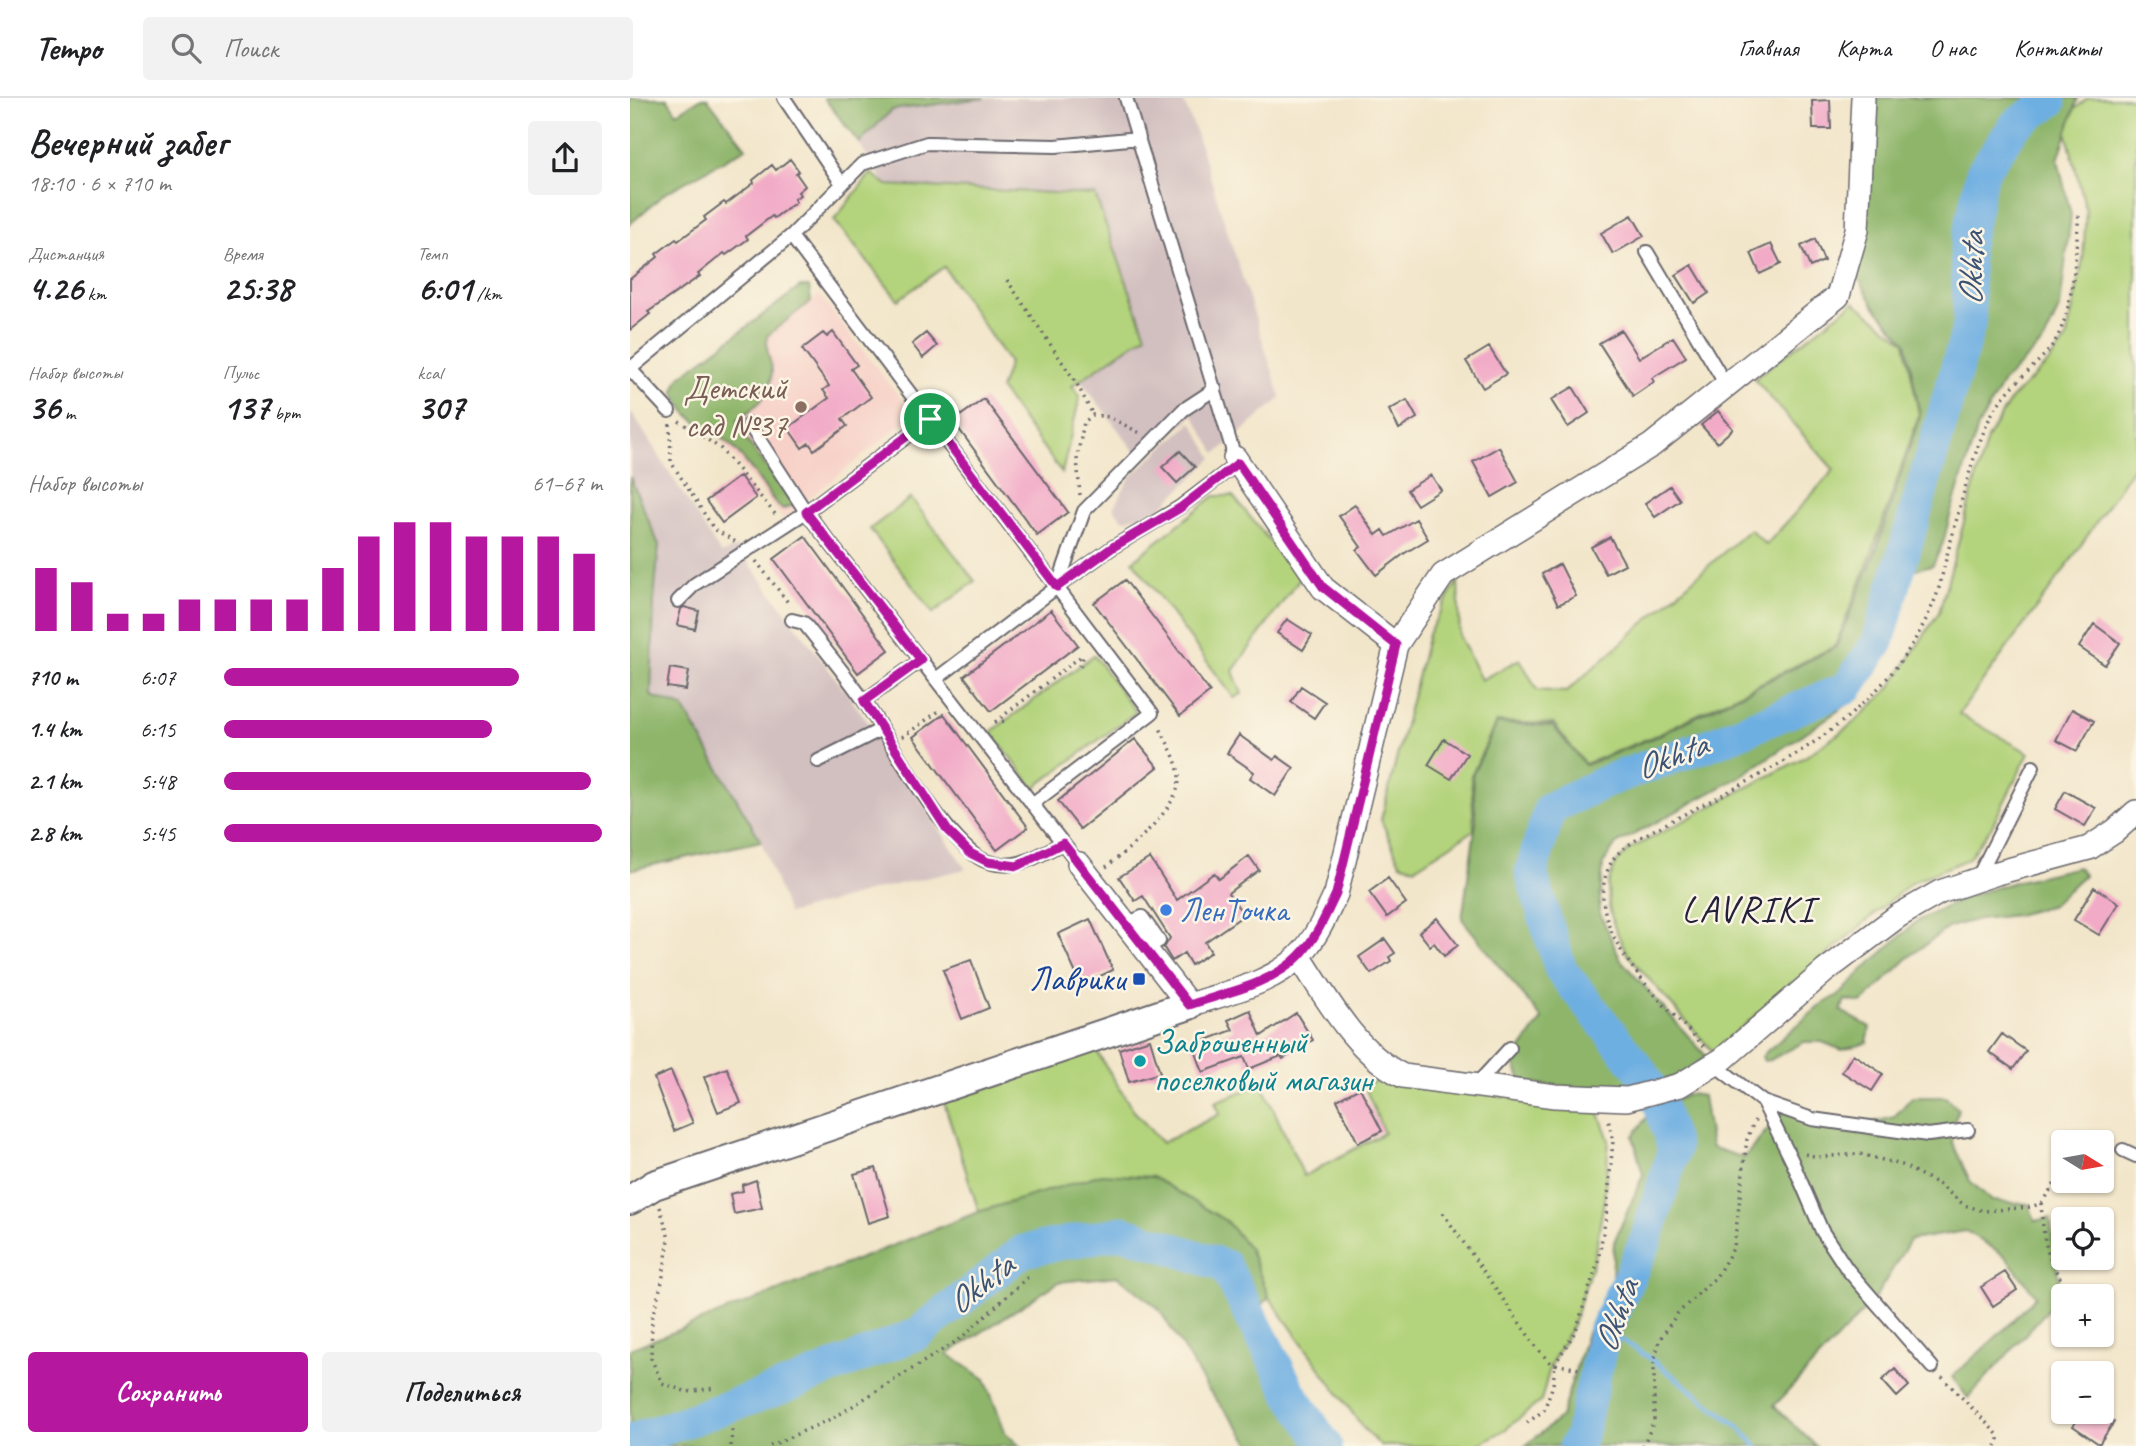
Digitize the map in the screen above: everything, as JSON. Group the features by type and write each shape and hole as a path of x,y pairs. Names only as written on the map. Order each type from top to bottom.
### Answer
{"street":[{"path":"630,1200 654,1185 1275,974 1299,956 1320,926 1336,894 1396,645 1443,575 1652,446 1838,296 1857,230 1862,99"},
{"path":"1237,460 1323,587 1396,645"},
{"path":"1299,956 1352,1034 1386,1067 1403,1076 1555,1096 1627,1099 1680,1085 1717,1064 1825,971 1898,916 1940,892 2089,848 2115,831 2136,812"},
{"path":"1085,871 1189,1005"}],"lane":[{"path":"784,98 842,184"},
{"path":"936,679 1113,547 1180,508 1237,460 1126,98"},
{"path":"669,411 630,369 791,236 862,164 927,143 1056,146 1139,138"},
{"path":"791,236 901,390 930,419 1152,713 1032,804"},
{"path":"1647,252 1726,385"},
{"path":"1057,587 1084,510 1183,410 1215,389"},
{"path":"678,601 695,584 785,527 930,419"},
{"path":"749,424 806,512 1085,871"},
{"path":"798,622 864,701 948,831 970,853 988,862 1017,866 1063,843"},
{"path":"864,701 921,660"},
{"path":"818,761 882,729"},
{"path":"1977,880 2032,767"},
{"path":"1475,1086 1510,1048"},
{"path":"1717,1064 1763,1102 1812,1119 1928,1135 1968,1130"},
{"path":"1763,1102 1822,1231 1847,1269 1932,1367"},
{"path":"2123,1150 2136,1156"}],"path":[{"path":"1717,1064 1623,957 1604,910 1604,892 1610,864 1619,852 1639,838 1814,744 1850,717 1880,688 1900,662 1921,631 1937,595 1962,499 1988,422 2003,396 2049,351 2057,336 2067,307 2074,271 2079,213"},
{"path":"1007,280 1077,384 1093,415"},
{"path":"669,411 680,422 720,448 785,527"},
{"path":"669,411 671,462 715,528 748,551 798,622"},
{"path":"1084,510 1077,458 1084,422 1093,415 1109,417 1154,439"},
{"path":"995,722 1084,654"},
{"path":"892,744 953,701"},
{"path":"1085,871 1139,842 1178,790 1179,774 1152,713"},
{"path":"1527,1423 1545,1409 1553,1385 1555,1364 1576,1330 1598,1261 1606,1217 1613,1141 1600,1098"},
{"path":"1643,1446 1654,1421 1654,1361 1660,1339 1677,1314 1716,1277 1734,1247 1747,1139 1763,1102"},
{"path":"1786,1149 1818,1157 1860,1154 1902,1165 1940,1185 1964,1205 1984,1210 2031,1207 2041,1202 2051,1189"},
{"path":"654,1185 669,1239 662,1282 652,1317 651,1358 662,1383 687,1392 716,1388"},
{"path":"2041,1202 2043,1236 2051,1264 2061,1279"},
{"path":"1443,1213 1537,1348 1551,1364 1579,1369"},
{"path":"770,1446 835,1417 960,1339 1029,1276"},
{"path":"1932,1367 1998,1435 1996,1446"},
{"path":"731,1446 732,1429"}],"shaded area":[{"path":"985,98 1182,98 1194,127 1281,398 1216,454 1193,415 1142,461 1081,381 1146,335 1095,195 886,185 859,143 892,110"},
{"name":"Детский сад №37","path":"819,295 914,415 783,519 688,399"},
{"path":"630,410 721,554 737,547 863,715 966,869 886,887 788,914 761,841 683,708 651,696 659,545 630,477"},
{"path":"1192,422 1213,458 1159,509 1124,520 1113,508 1131,476"}],"green space":[{"path":"630,98 667,98 677,113 702,98 707,98 746,148 664,194 630,224"},
{"path":"824,98 985,98 892,110 859,143"},
{"path":"1875,98 2078,98 2058,160 2071,215 2060,307 2044,341 2003,382 1978,427 1943,543 1933,565 1911,570 1883,657 1857,698 1738,778 1616,844 1603,864 1599,911 1620,959 1706,1056 1686,1074 1626,1092 1522,1083 1513,1060 1542,1019 1462,919 1476,822 1472,776 1497,723 1553,726 1585,765 1655,737 1836,647 1876,550 1920,415 1906,342 1875,307 1855,272 1871,178 1871,114"},
{"path":"2088,98 2131,98 2136,103 2136,463 2067,566 1959,714 2029,753 1992,826 1968,859 1912,882 1713,1052 1627,954 1614,926 1609,906 1608,884 1616,863 1630,849 1805,757 1854,723 1890,688 1939,612 1987,439 2011,399 2047,364 2066,340 2083,259 2086,210 2063,119"},
{"path":"871,173 887,185 1095,195 1146,335 1072,386 1080,396 1062,473 1000,389 1009,363 944,267 898,300 834,220"},
{"path":"800,287 809,287 811,301 767,336 771,382 758,404 738,420 739,430 795,504 783,509 777,505 737,451 684,410 674,390 680,377"},
{"path":"1854,302 1905,342 1919,415 1873,550 1835,646 1654,736 1585,764 1554,724 1496,722 1471,776 1474,830 1415,868 1400,863 1381,820 1428,634 1458,580 1460,637 1481,680 1520,659 1537,690 1566,692 1750,529 1766,545 1834,470 1754,379"},
{"path":"630,477 659,545 651,696 683,707 761,841 630,870"},
{"path":"1214,496 1233,496 1300,578 1233,671 1242,694 1234,698 1133,561"},
{"path":"911,498 975,581 933,613 870,529"},
{"path":"1094,655 1136,712 1034,788 991,732"},
{"path":"2078,867 2084,875 2052,905 2017,915 1979,919 1949,927 1909,957 1862,1003 1845,1000 1841,1011 1870,1027 1867,1043 1842,1050 1822,1042 1804,1042 1764,1061 1762,1057 1766,1052 1821,1005 1842,993 1917,921 1966,897"},
{"path":"1096,1050 1133,1110 1162,1143 1220,1114 1215,1102 1262,1084 1304,1176 1384,1133 1364,1085 1392,1075 1596,1105 1609,1140 1604,1201 1594,1259 1572,1327 1551,1364 1541,1401 1506,1429 1476,1446 1381,1446 1364,1429 1269,1297 1249,1248 1102,1174 979,1212 943,1099"},
{"path":"1689,1094 1703,1096 1711,1147 1744,1158 1785,1108 1866,1124 1894,1117 1912,1097 1946,1097 1958,1109 1952,1142 1970,1181 1992,1201 2029,1204 2035,1221 2050,1218 2051,1270 2057,1270 2059,1284 2051,1284 2051,1306 1968,1398 1952,1377 2009,1325 2036,1296 2005,1256 1966,1231 1910,1240 1874,1300 1774,1406 1816,1446 1525,1446 1561,1417 1586,1335 1612,1278 1614,1242 1643,1175 1633,1136 1651,1112"},
{"path":"1102,1174 1153,1177 1226,1221 1249,1248 1269,1297 1242,1330 1253,1324 1288,1394 1322,1446 1253,1446 1207,1388 1159,1309 1118,1276 1059,1282 948,1354 985,1379 1006,1434 1020,1446 630,1446 630,1349 978,1212"}],"building":[{"path":"1830,100 1831,129 1813,129 1812,101"},
{"path":"790,159 805,186 794,199 796,202 746,236 748,239 726,255 724,253 698,274 700,276 648,312 650,314 630,330 630,279 658,257 656,254 706,220 704,217 754,183 753,180 772,165 776,170"},
{"path":"1632,215 1644,236 1613,254 1601,233"},
{"path":"1815,239 1824,261 1810,267 1801,246"},
{"path":"1771,244 1781,264 1760,274 1751,253"},
{"path":"1692,265 1709,293 1694,303 1676,275"},
{"path":"1621,330 1639,358 1673,337 1686,357 1652,378 1654,382 1633,396 1599,343"},
{"path":"833,332 857,365 851,369 871,397 842,419 847,426 814,450 809,443 802,448 788,428 829,398 823,390 829,386 802,349 823,333 827,337"},
{"path":"926,333 937,346 923,358 912,344"},
{"path":"1489,347 1506,374 1483,388 1466,361"},
{"path":"1573,387 1589,413 1568,427 1551,400"},
{"path":"984,399 1068,512 1037,535 953,421"},
{"path":"1407,400 1417,418 1399,429 1389,410"},
{"path":"1718,411 1733,429 1717,443 1701,425"},
{"path":"1499,447 1518,482 1492,497 1473,462"},
{"path":"1180,451 1195,467 1177,483 1162,467"},
{"path":"1431,475 1441,490 1417,505 1407,490"},
{"path":"740,476 756,498 722,523 706,501"},
{"path":"1670,486 1680,500 1655,517 1645,503"},
{"path":"1355,505 1376,535 1383,530 1387,536 1416,519 1428,539 1376,575 1357,550 1361,547 1339,516"},
{"path":"805,536 889,650 858,673 774,559"},
{"path":"1610,537 1625,564 1606,574 1591,547"},
{"path":"1560,564 1576,596 1558,605 1542,574"},
{"path":"1125,580 1210,692 1180,716 1094,603"},
{"path":"684,607 699,611 695,629 677,625"},
{"path":"1051,610 1078,645 991,711 964,676"},
{"path":"1287,619 1312,635 1303,650 1277,633"},
{"path":"2094,624 2120,643 2105,665 2079,647"},
{"path":"670,668 689,671 686,690 667,687"},
{"path":"1301,686 1325,702 1314,718 1291,702"},
{"path":"2072,709 2094,721 2077,751 2056,740"},
{"path":"944,714 1028,827 997,850 913,737"},
{"path":"1239,735 1274,760 1277,756 1294,768 1275,796 1250,778 1254,772 1227,753"},
{"path":"1135,739 1158,767 1080,829 1058,801"},
{"path":"1444,739 1467,754 1451,779 1428,765"},
{"path":"2065,791 2096,808 2085,826 2055,809"},
{"path":"1249,856 1259,870 1228,893 1244,915 1205,942 1211,952 1191,965 1184,953 1172,961 1164,948 1170,938 1143,896 1135,901 1119,877 1150,858 1177,900 1214,873 1219,879"},
{"path":"1388,878 1406,903 1387,917 1369,892"},
{"path":"2094,887 2119,903 2099,935 2074,920"},
{"path":"1437,918 1458,945 1444,956 1434,943 1430,946 1419,932"},
{"path":"1090,919 1113,970 1081,985 1058,934"},
{"path":"1385,939 1395,953 1389,957 1391,961 1371,974 1359,957"},
{"path":"971,960 989,1008 962,1019 943,970"},
{"path":"1250,1010 1261,1036 1296,1013 1313,1040 1283,1059 1281,1056 1249,1069 1244,1057 1203,1072 1193,1045 1233,1030 1228,1020"},
{"path":"2002,1034 2026,1051 2013,1069 1989,1052"},
{"name":"Заброшенный поселковый магазин","path":"1150,1039 1160,1073 1129,1082 1119,1049"},
{"path":"1853,1054 1883,1074 1872,1091 1842,1072"},
{"path":"727,1068 741,1103 718,1112 704,1077"},
{"path":"671,1071 693,1123 674,1131 654,1078"},
{"path":"1360,1088 1382,1131 1358,1143 1337,1100"},
{"path":"876,1168 890,1216 868,1223 854,1174"},
{"path":"756,1180 762,1208 734,1214 730,1194 743,1191 742,1185"},
{"path":"2005,1272 2017,1290 1993,1306 1981,1287"},
{"path":"1895,1369 1909,1386 1897,1397 1882,1380"},
{"path":"2074,1424 2113,1424 2099,1444 2073,1426"}],"waterway":[{"name":"Okhta","path":"1575,1446 1581,1436 1605,1329 1646,1240 1674,1149 1660,1105 1643,1074 1561,970 1531,873 1550,808 1609,780 1714,743 1847,688 1878,642 1970,322 1966,250 1982,172 2016,124 2050,102 2050,98"},
{"name":"Okhta","path":"630,1441 790,1385 917,1334 1023,1251 1123,1232 1225,1266 1290,1392 1326,1446"},
{"path":"1605,1329 1654,1361 1740,1428 1757,1446"}],"place":[{"name":"Детский сад №37","path":"801,407"},
{"name":"ЛенТочка","path":"1166,910"},
{"name":"Лаврики","path":"1139,979"},
{"name":"Заброшенный поселковый магазин","path":"1140,1061"}],"district":[{"name":"LAVRIKI","path":"1748,908"}],"route":[{"path":"930,419 1057,587 1113,547 1180,508 1238,463 1323,587 1396,645 1336,894 1320,926 1299,956 1275,974 1189,1005 1063,843 1017,866 988,862 970,853 948,831 864,701 921,660 806,512 930,419"}]}
